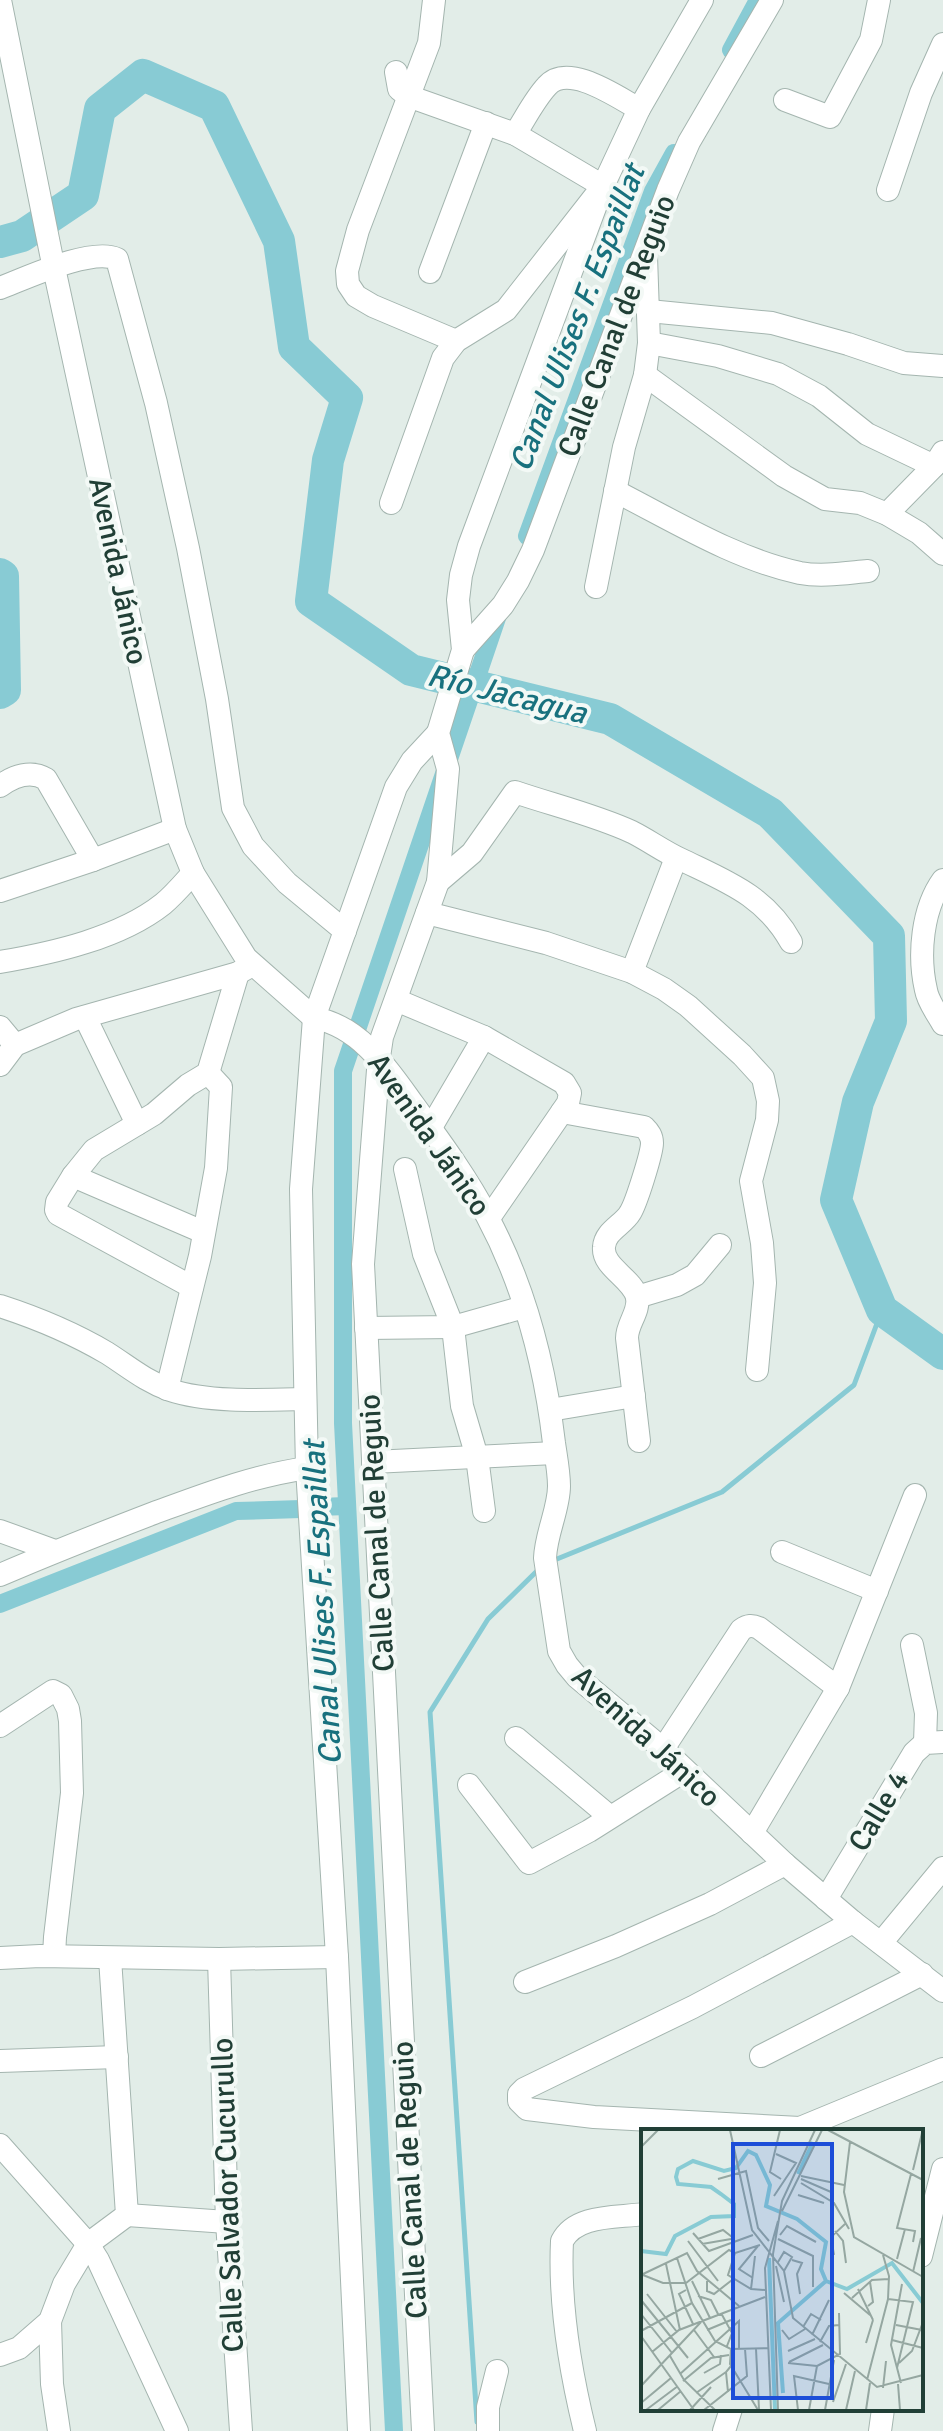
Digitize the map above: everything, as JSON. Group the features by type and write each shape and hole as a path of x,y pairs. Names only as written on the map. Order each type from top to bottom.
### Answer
{"street":[{"name":"Avenida Jánico","path":"0,0 52,260 175,829 193,873 246,958 246,969 375,1053 463,1174 489,1218 534,1336 550,1410 559,1488 545,1543 559,1651 577,1677 663,1749 785,1864 853,1922 943,1991"},
{"path":"434,0 429,43 358,230 347,271 348,284 356,296 456,341"},
{"name":"Calle Canal de Reguio","path":"359,2431 337,1957 305,1399 301,1189 322,1019 345,931 396,787 412,761 438,733 463,650 458,600 469,546 603,186 639,109 702,0"},
{"name":"Calle Canal de Reguio","path":"463,650 503,605 533,550 645,247 689,142 772,0"},
{"path":"785,100 830,117 871,40 879,0"},
{"path":"888,190 921,93 943,44"},
{"path":"391,503 443,358 456,341 506,310 603,186 515,134 408,96 399,89 396,72"},
{"path":"515,134 546,86 565,76 579,78 639,109"},
{"path":"430,272 486,123"},
{"path":"596,587 624,447 645,375 649,311 645,247"},
{"path":"0,288 52,260 98,255 117,259 156,403 188,548 217,699 233,808 253,846 287,883 345,931"},
{"path":"649,311 772,323 904,363 943,366"},
{"path":"649,343 718,356 778,374 819,396 867,434 938,459 887,514"},
{"path":"645,375 798,484 825,499 860,503 887,514 919,533 943,554"},
{"path":"615,491 700,535 756,559 800,573 816,575 868,571"},
{"name":"Calle Canal de Reguio","path":"423,2431 363,1264 375,1053 438,882 448,769 438,733"},
{"path":"0,786 24,775 37,773 46,779 93,860"},
{"path":"438,882 472,853 515,792 632,832 676,858 734,884 759,902 791,942"},
{"path":"0,891 175,829"},
{"path":"632,972 676,858"},
{"path":"0,962 114,933 163,904 193,873"},
{"path":"943,880 935,891 921,956 926,993 943,1024"},
{"path":"427,913 546,943 632,972 688,1006 763,1078 768,1101 767,1120 751,1181 762,1243 765,1283 757,1370"},
{"path":"0,1065 15,1045 85,1017 246,969"},
{"path":"192,1287 58,1214 57,1202 94,1150 154,1114 188,1085 208,1073 246,969"},
{"path":"396,1000 484,1037 564,1083 570,1093 568,1103 489,1218"},
{"path":"85,1017 137,1124"},
{"path":"0,1027 15,1045"},
{"path":"430,1129 484,1037"},
{"path":"167,1389 200,1256 216,1168 221,1087 208,1073"},
{"path":"562,1112 644,1127 652,1139 651,1152 630,1214 609,1236 604,1247 607,1259 633,1288 637,1297 638,1308 627,1329 627,1338 639,1441"},
{"path":"405,1169 424,1254 453,1327 462,1406 477,1457 484,1511"},
{"path":"73,1176 203,1232"},
{"path":"637,1297 677,1285 695,1275 720,1245"},
{"path":"0,1306 34,1316 81,1339 137,1375 167,1389 187,1395 305,1399"},
{"path":"366,1328 453,1327 524,1307"},
{"path":"550,1410 634,1396"},
{"path":"373,1462 555,1453"},
{"path":"0,1575 236,1482 307,1468"},
{"path":"752,1833 838,1688 915,1495"},
{"path":"0,1531 55,1551"},
{"path":"782,1552 877,1591"},
{"path":"663,1749 741,1630 747,1626 759,1628 838,1688"},
{"path":"912,1645 934,1742"},
{"path":"0,1726 53,1691 61,1695 68,1709 72,1793 54,1956"},
{"path":"516,1738 609,1816"},
{"name":"Calle 4","path":"826,1899 914,1753 934,1742"},
{"path":"469,1785 529,1863 589,1831 684,1771"},
{"path":"525,1982 710,1904 785,1864"},
{"path":"881,1943 943,1868"},
{"path":"784,2129 527,2109 519,2101 519,2094 853,1922"},
{"path":"0,1958 337,1957"},
{"path":"110,1958 127,2215"},
{"name":"Calle Salvador Cucurullo","path":"219,1959 227,2222 241,2431"},
{"path":"761,2056 922,1974"},
{"path":"0,2061 117,2057"},
{"path":"803,2129 943,2069"},
{"path":"0,2145 88,2244 98,2260 177,2431"},
{"path":"923,2239 928,2198 943,2169"},
{"path":"585,2431 563,2299 562,2241 577,2223 641,2214"},
{"path":"59,2431 52,2384 50,2321 64,2284 88,2244 127,2215 227,2222"},
{"path":"0,2355 19,2348 50,2321"},
{"path":"488,2431 488,2407 497,2371"},
{"path":"880,2431 883,2411"}],"waterway":[{"name":"Canal Ulises F. Espaillat","path":"731,50 758,0"},
{"name":"Río Jacagua","path":"0,242 22,236 83,195 100,109 143,75 214,106 279,241 294,347 347,398 328,460 311,601 411,670 610,719 770,813 889,936 891,1021 858,1102 836,1200 882,1310 943,1354"},
{"name":"Canal Ulises F. Espaillat","path":"527,536 653,191 674,153"},
{"name":"Río Jacagua","path":"0,574 3,576 5,690 0,693"},
{"name":"Canal Ulises F. Espaillat","path":"394,2431 343,1423 343,1071 499,612"},
{"path":"552,1561 722,1492 854,1385 882,1310"},
{"path":"318,1507 347,1506"},
{"path":"0,1604 236,1511 301,1509"},
{"path":"477,2422 430,1712 488,1619 540,1568"}]}
